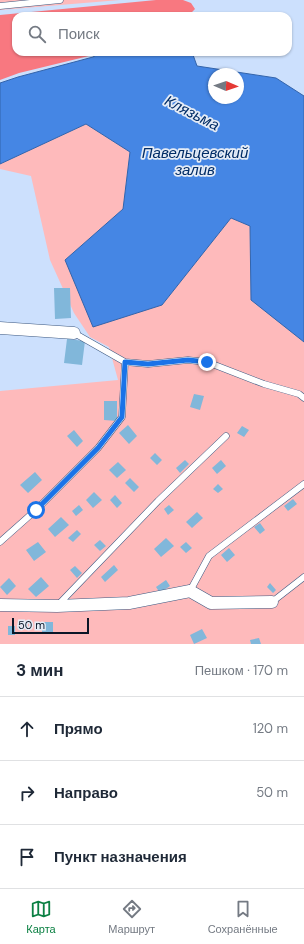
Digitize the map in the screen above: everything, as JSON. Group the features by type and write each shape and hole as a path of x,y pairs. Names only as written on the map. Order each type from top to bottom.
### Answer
{"street":[{"path":"0,328 74,332"},
{"path":"0,605 57,606 129,603 190,591 211,603 272,602"}],"lane":[{"path":"0,6 60,0"},
{"path":"74,332 125,362 148,364 188,360 207,362 264,384 299,394 304,398"},
{"path":"0,542 36,510 98,448 122,417 125,362"},
{"path":"57,606 158,501 226,436"},
{"path":"190,591 209,556 304,484"},
{"path":"272,602 304,577"}],"shaded area":[{"path":"0,0 120,0 0,10"},
{"path":"156,0 183,0 191,3 195,9 192,12 31,12"},
{"path":"12,14 12,56 89,56 19,73 0,80 0,15"},
{"path":"86,124 130,152 123,209 65,260 162,305 231,218 250,226 251,300 304,342 304,644 0,644 0,391 118,380 109,347 90,337 74,313 50,260 31,176 0,169 0,164"}],"water":[{"name":"Павельцевский залив","path":"95,56 193,56 197,66 210,68 208,68 208,104 244,104 244,73 276,78 304,96 304,342 251,300 250,226 231,218 162,305 93,327 65,260 123,209 130,152 86,124 0,164 0,83"}],"building":[{"path":"54,288 70,288 71,318 55,319"},
{"path":"67,339 85,341 82,365 64,363"},
{"path":"194,394 204,396 200,410 190,407"},
{"path":"104,401 117,401 117,421 104,420"},
{"path":"128,425 137,436 129,444 119,433"},
{"path":"242,426 249,430 244,437 237,433"},
{"path":"74,430 83,441 77,447 67,436"},
{"path":"155,453 162,460 157,465 150,458"},
{"path":"185,460 189,464 180,473 176,468"},
{"path":"221,460 226,466 217,474 212,468"},
{"path":"118,462 126,470 117,478 109,470"},
{"path":"35,472 42,480 28,493 20,485"},
{"path":"130,478 139,487 134,492 125,483"},
{"path":"218,484 223,489 218,493 213,489"},
{"path":"94,492 102,500 93,508 86,500"},
{"path":"115,495 122,503 117,508 110,500"},
{"path":"293,499 297,504 288,511 284,506"},
{"path":"79,505 83,510 76,516 72,511"},
{"path":"169,505 174,510 168,515 164,509"},
{"path":"197,512 203,518 192,528 186,522"},
{"path":"61,517 69,525 55,537 48,529"},
{"path":"260,523 265,530 260,534 254,527"},
{"path":"77,530 81,534 73,542 68,538"},
{"path":"166,538 174,546 161,557 154,549"},
{"path":"100,540 106,546 100,551 94,545"},
{"path":"38,542 46,552 34,561 26,550"},
{"path":"186,542 192,548 186,553 180,547"},
{"path":"229,548 235,555 227,562 221,555"},
{"path":"114,565 118,570 105,582 101,577"},
{"path":"75,566 82,573 77,578 70,570"},
{"path":"41,577 49,586 36,597 28,589"},
{"path":"9,578 16,586 7,595 0,587"},
{"path":"166,580 170,586 160,593 156,587"},
{"path":"270,583 276,590 273,593 267,587"},
{"path":"42,622 53,622 53,633 42,632"},
{"path":"8,626 15,626 15,635 8,635"},
{"path":"202,629 207,638 194,644 190,635"},
{"path":"259,638 261,644 251,644 250,640"}],"route":[{"path":"36,510 98,448 122,417 125,362 148,364 188,360 207,362"}],"water label":[{"name":"Клязьма","path":"192,113"}]}
